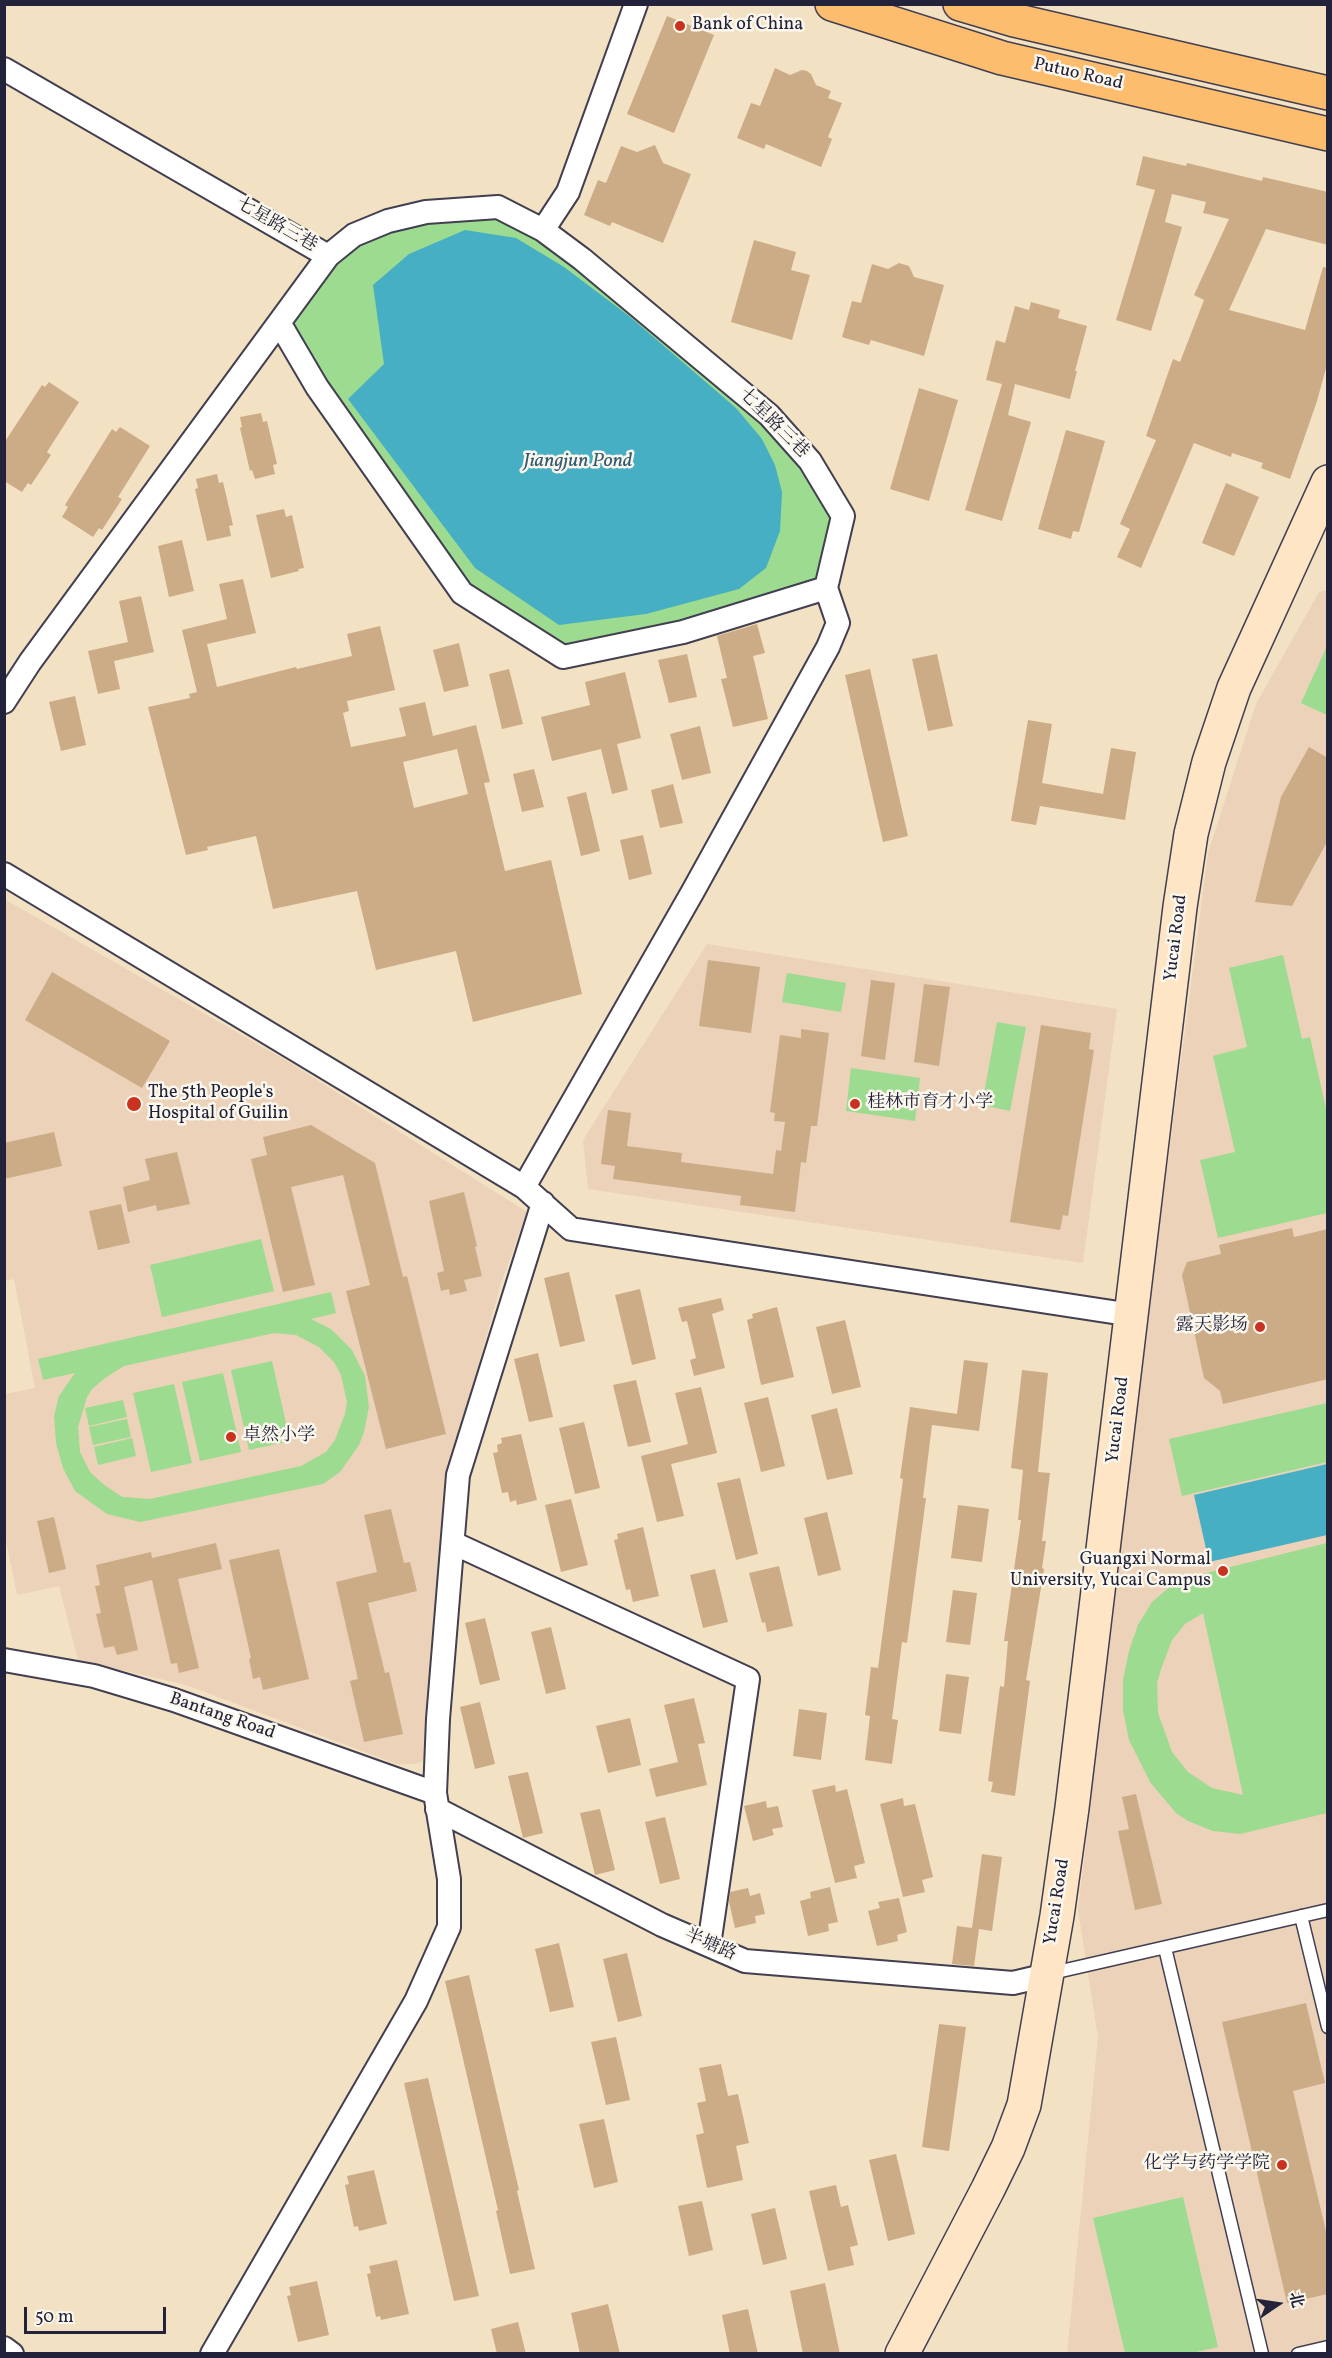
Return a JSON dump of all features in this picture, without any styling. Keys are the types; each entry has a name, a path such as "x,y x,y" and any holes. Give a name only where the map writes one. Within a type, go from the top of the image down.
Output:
{"main road":[{"name":"Putuo Road","path":"832,4 1002,58 1328,134"},
{"path":"960,4 1014,20 1328,93"},
{"name":"Yucai Road","path":"902,2354 988,2189 1024,2105 1047,1975 1072,1808 1191,834 1209,762 1234,688 1328,482"}],"street":[{"path":"543,230 568,192 636,4"},
{"name":"七星路三巷","path":"4,69 328,256 354,235 388,221 426,212 498,207 543,230 582,259 769,416 810,461 843,516 826,588"},
{"path":"4,702 30,662 328,256"},
{"path":"280,324 317,387 462,593 563,657 683,632 826,588 838,623 828,647 692,893 524,1187"},
{"path":"4,874 524,1187 571,1229 1132,1315"},
{"path":"212,2354 416,2001 449,1927 449,1879 436,1801 438,1719 459,1475 543,1203"},
{"path":"453,1543 748,1679 709,1945"},
{"name":"Bantang Road","path":"4,1660 94,1676 174,1700 436,1801"},
{"name":"半塘路","path":"436,1801 662,1925 745,1961 1013,1983 1047,1975"},
{"path":"4,2348 12,2354"}],"lane":[{"path":"1047,1975 1328,1910"},
{"path":"1301,1916 1328,2027"},
{"path":"1165,1948 1262,2354"},
{"path":"1298,2354 1328,2347"}],"shaded area":[{"name":"Guangxi Normal University, Yucai Campus","path":"1327,590 1327,2353 1067,2354 1098,2037 1078,1910 1159,1231 1208,853 1256,704 1319,592"},
{"name":"卓然小学","path":"4,899 287,1061 527,1212 500,1286 467,1409 449,1464 426,1751 423,1761 414,1764 397,1764 186,1685 78,1660 59,1586 17,1595 5,1535 5,1394 35,1388 14,1279 5,1281"},
{"name":"桂林市育才小学","path":"707,944 1117,1009 1083,1263 588,1189 583,1140"}],"green space":[{"name":"Jiangjun Pond","path":"498,207 769,415 843,516 826,588 563,657 462,593 280,324 354,235"},
{"path":"1327,646 1327,715 1301,703"},
{"path":"1283,955 1302,1039 1310,1037 1327,1113 1327,1213 1218,1238 1200,1160 1235,1152 1213,1056 1247,1047 1229,968"},
{"path":"787,973 846,983 841,1012 782,1002"},
{"path":"997,1022 1026,1027 1010,1111 982,1105"},
{"path":"851,1068 920,1078 915,1121 846,1111"},
{"path":"261,1239 274,1291 162,1317 150,1265"},
{"path":"331,1292 336,1313 311,1319 331,1329 352,1350 365,1376 369,1407 359,1445 340,1472 323,1484 140,1522 107,1514 75,1491 63,1468 56,1443 54,1416 59,1396 75,1373 43,1380 38,1359","holes":["274,1333 296,1335 319,1347 334,1362 341,1375 347,1402 345,1414 335,1440 326,1452 301,1466 150,1499 122,1497 90,1472 80,1452 78,1427 87,1397 92,1389 105,1378 124,1366"]},
{"path":"272,1361 290,1441 249,1450 231,1370"},
{"path":"223,1373 241,1452 200,1461 182,1382"},
{"path":"174,1384 192,1463 151,1472 133,1393"},
{"path":"123,1400 127,1417 89,1426 85,1408"},
{"path":"1327,1403 1327,1462 1182,1496 1169,1439"},
{"path":"127,1419 131,1437 93,1445 89,1427"},
{"path":"132,1438 136,1456 98,1465 94,1447"},
{"path":"1327,1543 1327,1813 1240,1834 1213,1831 1188,1821 1176,1813 1150,1782 1129,1740 1123,1710 1123,1680 1129,1651 1138,1625 1152,1602 1178,1580","holes":["1203,1613 1243,1795 1212,1788 1188,1772 1172,1752 1158,1713 1157,1683 1172,1640 1185,1624"]},
{"path":"1183,2197 1218,2347 1192,2353 1125,2353 1093,2218"}],"water":[{"name":"Jiangjun Pond","path":"465,230 516,238 564,267 629,316 736,408 762,439 775,465 782,492 780,531 766,568 739,589 646,614 559,625 475,568 348,399 384,364 373,285 409,254"},
{"path":"1327,1464 1327,1535 1209,1562 1194,1495"}],"building":[{"path":"667,16 714,35 674,133 627,114"},
{"path":"775,68 790,75 802,70 807,71 816,85 831,91 828,98 842,103 828,137 832,139 821,167 766,144 764,149 737,138 751,103 760,106"},
{"path":"655,145 663,163 691,174 663,243 612,222 610,226 584,215 598,180 606,183 621,146 637,152"},
{"path":"1143,156 1186,166 1187,163 1262,181 1263,177 1328,192 1328,245 1266,229 1229,310 1305,330 1323,267 1328,268 1328,361 1290,479 1261,468 1263,463 1232,453 1231,457 1194,443 1141,568 1117,557 1130,529 1120,524 1156,440 1146,436 1173,359 1180,362 1204,300 1194,295 1229,219 1203,213 1206,202 1172,194 1165,222 1182,227 1151,331 1116,320 1155,190 1136,185"},
{"path":"754,240 796,252 791,270 810,275 792,340 731,322"},
{"path":"899,263 909,266 914,277 944,285 924,356 871,340 869,345 842,337 852,301 861,303 872,264 888,269"},
{"path":"1031,302 1060,310 1058,318 1087,326 1070,399 1015,384 1008,415 1031,422 1002,521 965,510 1002,384 986,380 996,340 1005,343 1015,306 1029,310"},
{"path":"49,382 79,402 47,452 51,455 31,485 28,483 22,492 4,481 4,443 42,385 45,387"},
{"path":"919,388 958,400 929,501 890,489"},
{"path":"261,413 263,422 267,421 277,464 273,465 275,474 255,479 252,470 250,471 240,428 242,427 240,417"},
{"path":"120,427 150,446 118,497 122,499 102,530 99,528 93,537 62,517 68,507 65,505 112,429 116,432"},
{"path":"1066,430 1105,441 1079,532 1073,531 1071,539 1038,529"},
{"path":"217,474 219,483 223,482 233,525 229,526 231,536 207,541 195,489 198,488 196,479"},
{"path":"1226,483 1259,497 1234,556 1202,543"},
{"path":"284,509 286,517 292,515 304,568 271,578 256,515"},
{"path":"182,540 194,591 169,597 158,546"},
{"path":"243,579 256,633 207,644 217,687 296,667 297,669 352,656 347,634 380,626 395,690 347,701 349,711 343,713 351,747 406,736 399,708 425,702 433,736 476,725 490,782 484,783 505,871 551,860 582,994 473,1022 456,951 376,970 357,891 273,909 256,836 207,847 208,850 186,855 148,707 190,698 189,694 197,692 182,630 227,619 219,584","holes":["457,749 468,794 414,808 403,762"]},
{"path":"141,596 154,652 114,661 120,689 98,694 88,651 128,642 119,601"},
{"path":"757,624 765,653 753,656 768,719 733,727 721,679 727,678 717,636"},
{"path":"459,643 469,686 444,692 433,650"},
{"path":"687,654 697,697 669,703 658,660"},
{"path":"937,654 953,726 928,731 912,659"},
{"path":"509,669 523,724 502,729 489,674"},
{"path":"870,669 908,836 883,842 845,675"},
{"path":"625,672 641,738 617,744 628,790 612,794 601,749 552,761 541,717 590,705 585,682"},
{"path":"75,696 86,745 61,751 49,702"},
{"path":"1028,720 1052,724 1042,783 1103,794 1111,748 1136,752 1125,820 1040,806 1036,825 1011,821"},
{"path":"700,726 711,773 682,780 670,734"},
{"path":"1309,747 1328,758 1328,840 1292,906 1255,902 1281,797"},
{"path":"534,769 544,807 522,812 513,774"},
{"path":"673,784 683,823 660,828 651,790"},
{"path":"586,792 600,851 581,856 567,797"},
{"path":"643,835 652,874 629,880 620,840"},
{"path":"708,960 760,967 751,1033 699,1026"},
{"path":"52,972 170,1041 142,1088 25,1020"},
{"path":"871,980 895,983 885,1060 861,1056"},
{"path":"924,984 950,987 939,1066 914,1062"},
{"path":"1041,1025 1091,1033 1089,1049 1094,1050 1068,1216 1063,1215 1060,1230 1010,1222"},
{"path":"801,1029 829,1033 817,1126 811,1126 806,1163 801,1162 795,1212 740,1205 741,1196 613,1179 615,1166 601,1164 608,1110 631,1113 627,1146 682,1153 681,1162 773,1174 776,1150 781,1151 785,1122 774,1121 775,1113 770,1112 780,1035 801,1038"},
{"path":"311,1125 375,1163 403,1277 407,1276 446,1434 386,1449 346,1291 370,1285 343,1175 291,1187 315,1285 283,1292 251,1159 267,1155 263,1137"},
{"path":"54,1132 62,1166 4,1179 4,1143"},
{"path":"177,1152 190,1204 157,1211 156,1205 128,1212 123,1187 150,1180 145,1159"},
{"path":"464,1192 482,1276 464,1280 467,1291 450,1295 449,1289 441,1291 437,1273 444,1271 429,1201"},
{"path":"121,1204 130,1243 98,1250 89,1211"},
{"name":"露天影场","path":"1292,1228 1294,1237 1328,1229 1328,1379 1223,1404 1220,1391 1204,1378 1182,1275 1187,1262 1221,1254 1219,1245"},
{"path":"569,1272 585,1341 560,1347 544,1278"},
{"path":"640,1289 656,1359 632,1365 615,1295"},
{"path":"721,1298 724,1310 712,1314 725,1368 694,1376 690,1360 696,1358 687,1321 682,1322 678,1308"},
{"path":"777,1307 794,1377 761,1385 747,1320 753,1318 752,1314"},
{"path":"845,1320 861,1387 832,1394 816,1327"},
{"path":"538,1353 553,1417 529,1422 514,1359"},
{"path":"964,1360 988,1363 979,1431 932,1425 923,1498 926,1498 907,1643 902,1642 892,1719 898,1720 892,1764 865,1760 870,1716 865,1715 871,1667 878,1668 903,1479 900,1478 910,1407 957,1414"},
{"path":"1022,1370 1048,1373 1038,1472 1050,1473 1042,1541 1046,1541 1042,1568 1044,1569 1026,1680 1030,1681 1015,1796 991,1792 993,1782 988,1781 1000,1686 1004,1687 1008,1641 1004,1641 1021,1520 1018,1520 1023,1470 1011,1468"},
{"path":"636,1380 651,1442 628,1447 613,1385"},
{"path":"701,1387 717,1453 671,1464 684,1516 657,1522 641,1456 688,1444 675,1393"},
{"path":"768,1397 785,1466 761,1472 744,1403"},
{"path":"837,1408 853,1474 827,1480 811,1415"},
{"path":"584,1422 600,1488 575,1494 559,1428"},
{"path":"521,1434 537,1500 517,1505 516,1500 510,1502 508,1492 502,1493 493,1453 498,1452 497,1445 502,1443 501,1438"},
{"path":"740,1478 758,1554 736,1560 717,1483"},
{"path":"571,1499 588,1565 561,1572 545,1505"},
{"path":"958,1505 989,1509 982,1562 951,1558"},
{"path":"391,1509 404,1563 410,1562 417,1591 368,1603 385,1673 389,1672 403,1734 364,1742 350,1681 358,1679 336,1582 377,1572 364,1515"},
{"path":"827,1512 841,1570 818,1576 804,1518"},
{"path":"54,1517 66,1569 49,1573 37,1521"},
{"path":"643,1527 659,1596 633,1602 630,1589 626,1590 614,1540 618,1539 617,1534"},
{"path":"216,1543 222,1569 178,1579 199,1668 179,1673 177,1663 171,1664 152,1580 124,1587 138,1650 117,1655 114,1646 104,1648 96,1614 101,1613 95,1586 100,1585 96,1565 151,1552 152,1558"},
{"path":"279,1549 309,1679 263,1690 260,1677 253,1679 249,1659 251,1658 229,1560"},
{"path":"779,1566 793,1626 767,1632 765,1622 762,1623 749,1573"},
{"path":"715,1569 728,1622 703,1628 690,1575"},
{"path":"953,1590 977,1593 970,1645 946,1642"},
{"path":"485,1618 500,1680 480,1685 465,1623"},
{"path":"551,1627 566,1689 546,1694 531,1632"},
{"path":"946,1674 969,1677 961,1734 939,1731"},
{"path":"694,1698 705,1743 698,1744 707,1785 656,1797 649,1769 678,1762 664,1705"},
{"path":"480,1702 495,1764 475,1769 460,1707"},
{"path":"799,1709 827,1713 821,1760 793,1756"},
{"path":"630,1718 641,1765 608,1773 596,1726"},
{"path":"528,1772 543,1833 523,1838 508,1776"},
{"path":"835,1785 836,1792 847,1789 865,1863 854,1866 857,1878 835,1883 812,1790"},
{"path":"1136,1794 1162,1904 1135,1910 1118,1831 1129,1829 1122,1797"},
{"path":"903,1798 904,1806 915,1804 933,1877 922,1880 925,1892 903,1897 880,1804"},
{"path":"766,1801 767,1808 778,1806 783,1827 772,1829 774,1835 753,1841 744,1806"},
{"path":"600,1809 615,1870 595,1875 580,1813"},
{"path":"665,1817 680,1879 660,1884 645,1822"},
{"path":"982,1854 1002,1857 992,1931 979,1929 974,1966 952,1964 957,1926 972,1928"},
{"path":"830,1887 838,1922 828,1924 829,1931 808,1936 800,1901 811,1898 810,1892"},
{"path":"748,1888 750,1896 760,1893 765,1914 755,1916 756,1923 735,1928 729,1902 730,1892"},
{"path":"899,1898 907,1932 897,1935 898,1941 877,1946 868,1911 880,1908 878,1902"},
{"path":"559,1943 574,2007 550,2012 535,1949"},
{"path":"627,1953 642,2016 618,2022 603,1959"},
{"path":"469,1975 535,2269 510,2274 496,2211 498,2210 445,1981"},
{"name":"化学与药学学院","path":"1306,2003 1325,2083 1293,2091 1328,2240 1328,2294 1287,2303 1222,2022"},
{"path":"939,2024 966,2027 949,2151 922,2147"},
{"path":"616,2037 630,2100 606,2105 591,2042"},
{"path":"721,2064 728,2096 738,2094 749,2143 736,2146 743,2180 707,2188 696,2135 704,2133 697,2103 706,2101 699,2068"},
{"path":"428,2078 479,2296 454,2301 404,2083"},
{"path":"604,2119 618,2182 594,2188 579,2124"},
{"path":"896,2154 915,2234 888,2241 869,2160"},
{"path":"374,2170 387,2224 359,2231 358,2226 354,2227 345,2185 349,2184 347,2176"},
{"path":"836,2185 841,2207 848,2205 858,2245 850,2247 854,2265 828,2271 809,2191"},
{"path":"702,2201 713,2250 689,2256 678,2206"},
{"path":"775,2208 787,2259 763,2265 751,2214"},
{"path":"397,2260 409,2314 381,2320 380,2316 376,2317 367,2274 371,2273 369,2266"},
{"path":"317,2281 329,2335 298,2342 287,2296 291,2295 289,2287"},
{"path":"825,2283 840,2354 803,2354 790,2291"},
{"path":"608,2304 620,2354 580,2354 571,2313"},
{"path":"748,2309 758,2354 730,2354 722,2315"},
{"path":"518,2322 526,2354 497,2354 491,2329"}],"place":[{"name":"Bank of China","path":"680,26"},
{"name":"The 5th People's Hospital of Guilin","path":"134,1104"},
{"name":"桂林市育才小学","path":"855,1104"},
{"name":"露天影场","path":"1260,1327"},
{"name":"卓然小学","path":"231,1437"},
{"name":"Guangxi Normal University, Yucai Campus","path":"1223,1571"},
{"name":"化学与药学学院","path":"1282,2165"}]}
